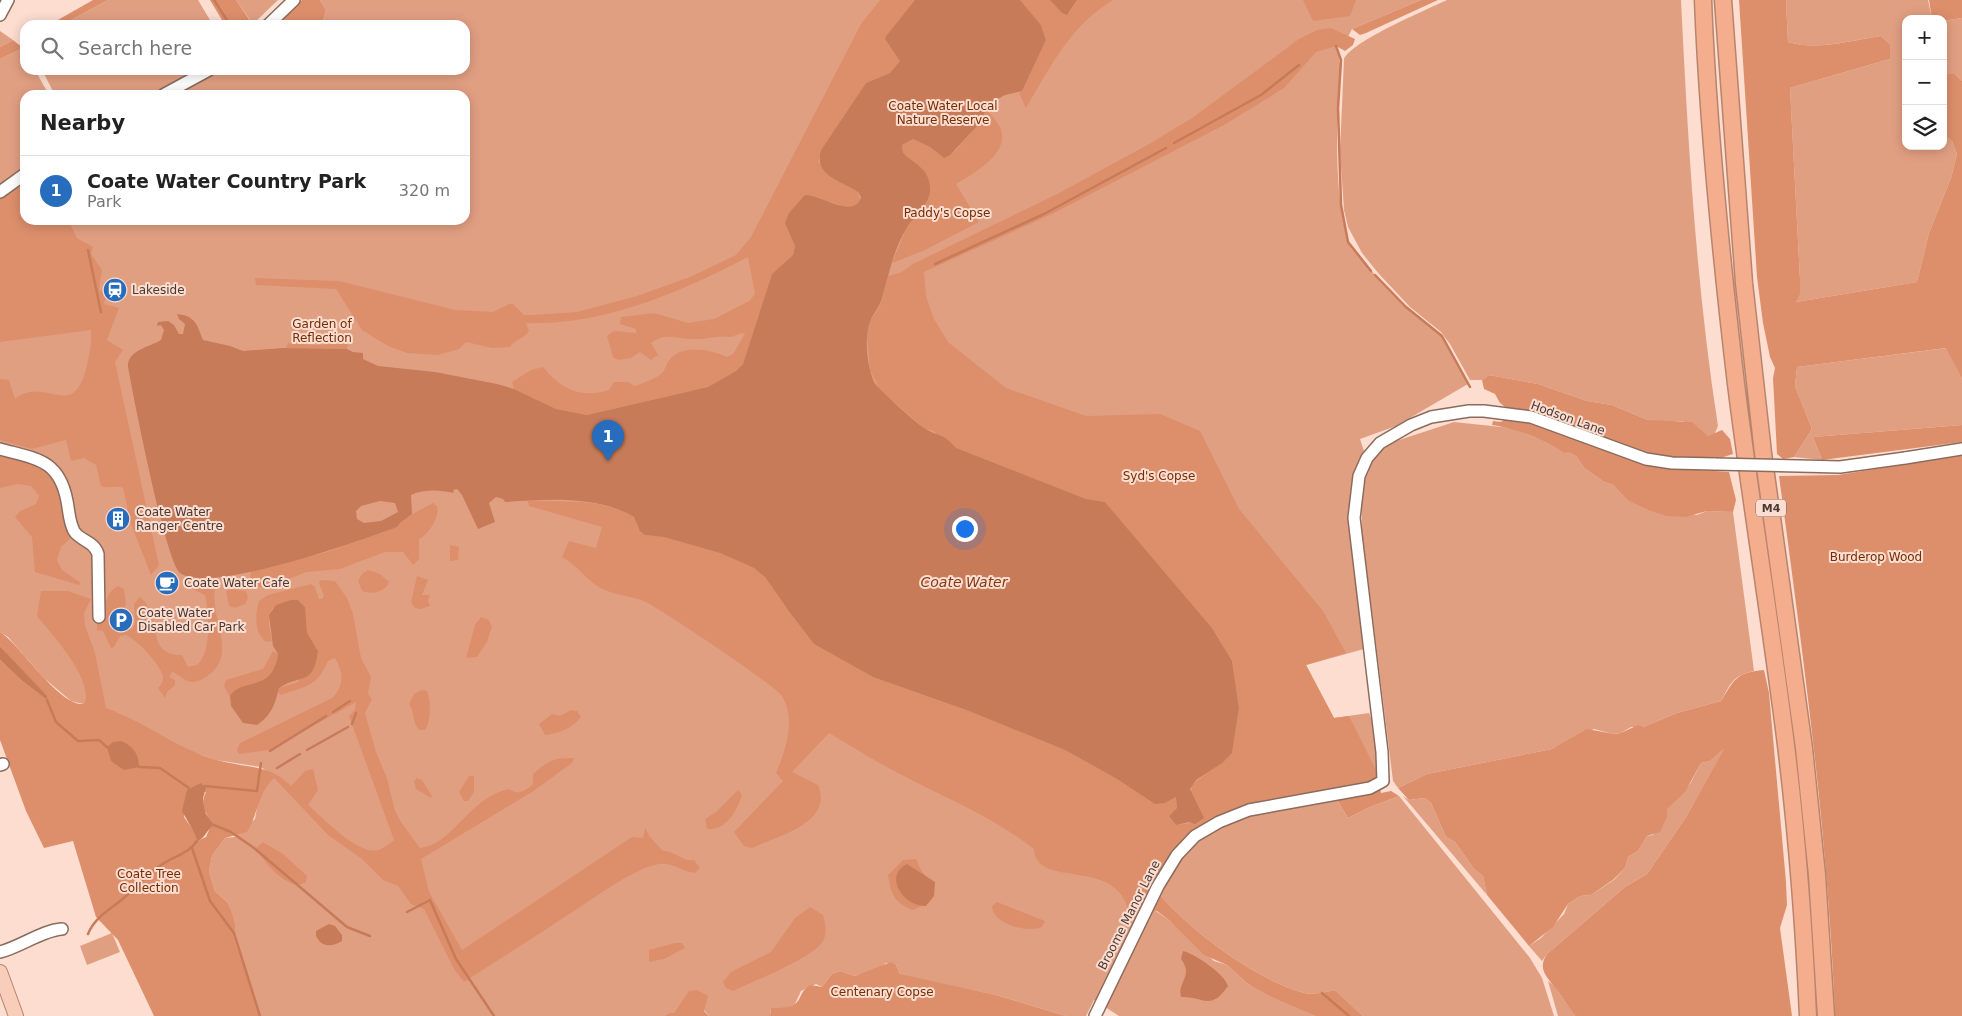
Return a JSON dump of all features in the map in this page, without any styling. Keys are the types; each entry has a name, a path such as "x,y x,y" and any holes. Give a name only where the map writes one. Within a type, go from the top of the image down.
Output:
{"highway":[{"name":"M4","path":"1703,0 1715,182 1743,437 1786,748 1800,891 1808,1016"},
{"name":"M4","path":"1722,0 1744,283 1763,453 1804,748 1817,875 1826,1016"}],"main road":[{"path":"0,972 16,1016"}],"street":[{"path":"0,15 8,0"},
{"path":"273,20 294,0"},
{"path":"172,90 200,75"},
{"path":"0,192 20,178"},
{"name":"Hodson Lane","path":"1370,788 1383,781 1383,766 1357,543 1355,500 1367,458 1380,443 1403,429 1431,417 1469,410 1484,410 1531,417 1604,446 1646,459 1672,463 1840,467 1962,449"},
{"path":"0,450 49,465 57,472 64,488 71,525 75,533 96,547 98,554 99,617"},
{"name":"Broome Manor Lane","path":"1095,1016 1161,881 1177,855 1195,836 1219,822 1249,810 1370,788"},
{"path":"0,952 19,946 52,930 62,929"}],"green space":[{"path":"93,0 108,0 71,20 58,20"},
{"path":"108,0 198,0 210,20 71,20"},
{"path":"210,0 236,0 250,20 222,20"},
{"path":"236,0 278,0 257,20 250,20"},
{"path":"302,0 320,0 326,10 323,20 281,20"},
{"path":"320,0 1421,0 1352,29 1348,37 1336,46 1340,70 1337,122 1338,180 1343,219 1352,249 1393,295 1442,336 1468,384 1396,426 1360,439 1364,451 1355,473 1349,510 1364,649 1306,665 1334,718 1369,713 1371,718 1375,719 1379,772 1251,809 1187,840 1153,909 1170,921 1214,961 1227,965 1248,984 1315,1016 1119,1016 1094,1000 1086,1016 1066,1016 996,995 904,976 900,974 896,965 886,963 880,968 855,976 840,971 832,974 822,987 816,984 801,991 795,1004 786,1008 771,1008 770,1016 709,1016 689,992 674,1014 664,1016 261,1016 235,940 235,923 228,903 215,891 209,871 212,856 225,838 234,837 255,819 258,802 268,783 274,777 261,767 216,760 187,750 119,713 71,701 44,678 8,637 0,632 0,196 20,215 20,225 470,225 470,90 186,90 212,75 470,75 470,20 323,20 326,10"},
{"path":"880,0 915,0 886,36 900,61 890,73 866,83 821,150 818,162 858,192 860,201 855,207 843,206 810,195 791,235 795,246 793,255 772,274 743,364 736,371 708,387 587,415 556,409 514,389 512,382 531,370 543,367 557,381 572,390 589,393 599,392 609,390 614,382 628,382 635,386 654,378 663,372 671,358 684,351 714,352 727,357 733,354 745,334 701,339 662,337 651,343 658,355 651,360 640,352 631,358 618,360 613,357 607,336 614,331 636,333 636,329 620,324 621,317 654,313 688,323 714,319 749,301 755,294 748,257 669,294 612,313 584,319 526,323 529,331 510,347 492,348 466,342 459,349 438,355 407,353 388,346 362,330 336,289 256,285 255,278 339,281 455,310 493,312 513,304 524,315 531,315 577,312 637,296 690,277 736,255 751,237 861,24"},
{"path":"1020,0 1050,0 1062,13 1069,13 1077,0 1113,0 1098,10 1073,35 1053,62 1026,108 1019,93 1022,91 1046,40 1041,25"},
{"path":"1303,0 1356,0 1350,16 1313,21"},
{"path":"1421,0 1438,0 1366,33 1360,35 1352,29"},
{"path":"1447,0 1681,0 1698,267 1718,426 1714,435 1708,436 1701,433 1699,428 1682,421 1662,423 1648,420 1612,405 1587,401 1538,384 1489,375 1482,380 1470,380 1441,332 1410,307 1362,253 1348,227 1344,210 1340,151 1344,59 1350,52 1375,35"},
{"path":"1739,0 1786,0 1788,42 1823,45 1881,36 1890,45 1890,59 1790,88 1800,279 1800,294 1796,302 1917,282 1929,233 1951,178 1957,154 1952,141 1947,137 1947,74 1955,74 1962,81 1962,379 1946,348 1797,367 1795,386 1812,429 1794,457 1783,459 1777,454 1773,378 1775,368 1770,357 1763,323 1757,277"},
{"path":"1786,0 1928,0 1931,15 1902,15 1902,150 1947,150 1947,137 1952,141 1957,154 1951,178 1929,233 1917,282 1796,302 1800,279 1790,88 1890,59 1890,46 1881,36 1822,45 1788,42"},
{"path":"1929,0 1962,0 1962,18 1947,20 1947,15 1931,15"},
{"path":"1962,18 1962,81 1955,74 1947,74 1947,20"},
{"name":"Syd's Copse","path":"1331,28 1355,39 1353,45 1345,51 1336,46 1316,52 1284,88 1224,125 1052,214 924,272 926,296 934,319 948,342 1006,388 1086,416 1160,414 1200,431 1239,509 1323,611 1346,653 1306,665 1334,718 1349,716 1376,770 1381,793 1391,791 1399,796 1348,818 1336,798 1256,813 1231,822 1208,833 1188,849 1172,870 1161,896 1190,925 1247,967 1286,987 1304,993 1335,990 1363,1016 1315,1016 1268,995 1248,984 1227,965 1204,955 1170,921 1157,911 1142,909 1136,918 1130,920 1124,899 1113,886 1097,879 1049,869 1038,862 1034,849 1018,837 967,808 887,767 829,733 792,772 818,785 821,798 818,809 811,818 789,833 752,848 744,846 734,832 783,781 776,773 786,744 789,725 786,705 782,696 739,663 644,601 597,586 572,563 562,557 569,541 596,548 602,527 529,506 528,501 582,502 609,507 634,517 638,527 645,535 664,537 720,553 754,568 765,577 814,644 873,677 969,711 1065,750 1117,779 1155,804 1165,803 1176,797 1177,808 1169,816 1176,825 1192,823 1195,801 1191,793 1192,785 1232,753 1239,708 1232,661 1212,628 1105,502 1086,499 955,448 933,431 925,429 880,390 870,370 867,336 870,321 880,306 888,276 902,272 913,264 1061,192 1149,144 1192,118 1299,39 1317,30"},
{"path":"0,31 13,40 0,47"},
{"path":"13,40 20,46 20,49 0,59 0,47"},
{"path":"20,49 20,75 38,75 46,90 20,90 20,172 0,186 0,59"},
{"path":"45,75 187,75 160,90 52,90"},
{"name":"Paddy's Copse","path":"986,108 1000,127 1001,145 989,162 956,184 979,222 925,250 892,263 906,229 930,192 923,170 903,153 902,145 913,139 930,147 941,156 955,151 981,121"},
{"path":"20,182 20,225 70,225 77,238 93,247 91,254 102,270 99,290 107,292 104,304 119,308 107,340 123,350 115,362 159,565 151,575 131,524 123,488 101,486 96,465 84,458 71,461 66,440 32,449 0,440 0,379 9,380 15,399 26,393 37,392 66,395 73,393 80,385 86,369 91,345 91,330 0,342 0,196"},
{"path":"288,343 315,345 348,343 347,349 286,348"},
{"path":"1947,348 1962,379 1962,425 1813,437 1822,460 1794,457 1812,429 1795,386 1797,367"},
{"path":"1489,375 1538,384 1587,401 1612,405 1648,420 1692,422 1708,436 1722,430 1730,439 1733,454 1714,460 1659,457 1509,410 1500,403 1495,394 1484,389 1482,380"},
{"path":"1506,419 1533,423 1634,461 1659,467 1729,472 1736,500 1733,512 1707,511 1685,517 1667,516 1651,511 1627,500 1613,485 1604,482 1584,468 1577,457 1569,452 1564,453 1530,435 1492,425 1493,421 1501,422"},
{"path":"1454,422 1511,428 1552,444 1564,452 1568,451 1577,457 1584,468 1604,482 1613,485 1627,500 1638,504 1697,515 1707,511 1733,512 1754,671 1741,675 1733,681 1721,701 1677,713 1643,727 1631,727 1621,733 1613,734 1594,729 1552,749 1427,774 1398,788 1393,781 1362,531 1361,484 1375,455 1384,445"},
{"path":"1962,425 1962,442 1822,460 1813,437"},
{"path":"0,453 49,468 56,477 73,536 61,547 57,560 62,570 81,583 79,585 35,572 32,537 15,517 20,511 36,504 39,496 31,486 18,484 0,488"},
{"name":"Burderop Wood","path":"1962,455 1962,1016 1835,1016 1832,948 1821,812 1779,476 1838,475"},
{"path":"433,503 437,506 437,515 430,529 419,539 419,559 413,565 403,552 385,552 340,569 307,572 267,587 249,587 251,571 327,552 397,527 405,518"},
{"path":"450,545 459,547 458,560 450,561"},
{"path":"368,570 380,574 389,582 385,588 374,593 362,591 358,581 362,574"},
{"path":"417,576 428,580 422,595 430,595 428,600 430,606 420,609 415,608 411,602"},
{"name":"Coate Tree Collection","path":"321,580 335,581 347,598 353,614 361,658 371,677 368,694 372,699 365,713 376,752 387,778 395,811 420,848 432,845 443,838 472,810 495,794 509,789 521,792 527,789 533,784 533,774 547,763 556,759 574,758 572,763 532,792 421,859 429,892 462,950 632,837 643,838 645,828 650,837 663,851 671,852 685,859 694,860 700,868 695,873 668,864 659,864 636,872 611,886 464,982 454,969 424,909 411,904 398,886 383,880 362,859 328,835 274,778 261,797 247,832 225,838 212,856 209,871 215,891 228,903 232,913 235,923 235,940 261,1016 154,1016 118,940 96,917 73,841 44,848 26,811 0,740 0,660 21,680 46,699 47,697 0,646 0,632 9,639 63,696 74,702 84,704 86,695 84,683 78,671 61,645 37,616 41,591 68,591 91,599 84,613 85,625 95,653 106,708 134,720 202,755 227,763 266,770 283,779 291,786 305,771 313,769 318,790 308,805 351,842 370,850 378,850 394,840 349,716 355,710 356,702 270,750 239,754 237,750 240,743 332,698 339,689 341,674 335,658 328,661 320,676 310,684 281,695 278,692 279,688 298,682 318,654 317,648 307,634 305,612 298,600 273,608 269,620 272,641 266,642 262,638 256,623 259,601 268,595 311,584 315,587 319,599 322,599 324,596 319,583","holes":["189,788 206,792 203,800 204,808 212,823 206,837 197,841 196,834 184,817"]},
{"path":"198,582 208,588 215,589 214,600 222,645 221,656 218,665 210,674 199,681 189,682 172,672 169,677 175,680 175,685 167,692 165,698 158,688 162,683 163,677 158,666 148,653 126,635 120,636 114,647 111,648 103,631 97,630 97,616 108,596 118,586 124,589 126,605 117,614 116,618 126,629 132,629 135,623 134,604 140,597 147,604 151,613 158,642 163,649 170,653 182,655 188,667 197,665 205,651 208,632 208,612 205,595 194,590"},
{"path":"232,589 246,591 248,598 245,604 235,608 229,606 226,591"},
{"path":"481,617 489,620 492,627 487,642 477,657 466,658 475,625"},
{"path":"273,651 278,654 275,666 270,674 264,679 236,691 230,697 224,686 226,680 263,669"},
{"path":"1764,670 1769,693 1786,882 1787,905 1780,928 1792,1016 1575,1016 1544,973 1544,959 1547,954 1625,887 1647,874 1686,817 1724,749 1710,761 1701,763 1685,792 1667,809 1667,817 1660,832 1647,836 1638,851 1628,857 1625,868 1614,879 1591,895 1580,896 1568,904 1553,927 1529,946 1487,895 1483,876 1474,869 1455,842 1446,837 1431,803 1425,798 1409,800 1398,788 1427,774 1552,749 1587,729 1614,734 1621,733 1638,725 1643,727 1677,713 1721,701 1733,682 1741,675"},
{"path":"422,690 427,691 430,705 427,727 425,730 419,730 415,724 409,704 414,694"},
{"path":"571,710 577,711 581,717 574,725 565,730 545,735 539,724 552,714 560,716"},
{"path":"1725,748 1686,817 1647,874 1625,887 1547,954 1542,961 1529,946 1541,938 1564,914 1568,904 1580,896 1591,895 1615,879 1625,868 1628,857 1638,851 1647,836 1653,835 1666,809 1690,784 1701,763 1710,761"},
{"path":"469,776 474,776 474,792 468,801 464,801 459,792"},
{"path":"417,778 422,780 432,796 431,798 416,789 414,781"},
{"path":"738,790 742,795 730,819 720,827 707,829 705,819 716,812"},
{"path":"1399,796 1530,958 1542,978 1554,1016 1363,1016 1335,990 1304,993 1286,987 1247,967 1190,925 1161,896 1172,869 1188,849 1208,833 1231,822 1283,808 1336,798 1348,818"},
{"path":"1403,796 1409,800 1425,798 1431,803 1446,837 1455,842 1474,869 1483,876 1487,895"},
{"path":"263,842 283,854 307,876 306,882 292,883 284,880 277,874 256,848"},
{"path":"916,859 921,870 933,885 926,904 913,910 901,904 894,897 888,875 903,860"},
{"path":"997,902 1045,921 1042,927 1036,929 1012,926 998,918 994,913 992,906"},
{"path":"810,907 823,915 825,935 820,945 802,958 766,976 733,991 726,988 723,982 731,972 771,952 795,918"},
{"path":"112,933 120,952 87,965 80,946"},
{"path":"682,943 685,948 664,959 649,962 649,950"},
{"name":"Centenary Copse","path":"891,962 896,965 900,974 996,995 1066,1016 770,1016 771,1008 787,1007 795,1004 807,987 811,985 822,987 832,974 840,971 855,976"},
{"path":"1548,981 1554,986 1575,1016 1558,1016"},
{"path":"697,990 708,996 704,1011 709,1016 664,1016 674,1013 689,991"}],"water":[{"name":"Coate Water","path":"915,0 1020,0 1041,25 1046,40 1022,91 1005,95 989,104 979,124 950,155 944,158 930,147 913,139 902,145 903,153 921,167 927,176 930,193 925,204 909,224 902,237 881,301 870,322 867,336 867,352 870,368 874,382 905,413 928,431 944,437 956,448 1086,499 1105,502 1212,628 1232,661 1239,708 1232,753 1222,763 1196,780 1190,789 1204,818 1195,824 1189,822 1176,825 1169,816 1177,808 1176,797 1165,803 1155,804 1117,779 1065,750 969,711 873,677 814,644 765,577 754,568 720,553 664,537 645,535 640,531 634,517 604,505 571,500 505,502 503,499 496,497 489,503 495,522 478,529 462,495 457,489 453,490 454,493 427,491 411,495 412,514 397,527 352,543 252,572 221,577 196,578 180,573 174,562 159,511 128,367 131,357 135,353 161,340 164,330 161,325 157,326 158,322 168,321 174,325 179,334 183,334 185,324 179,319 177,314 183,315 195,322 203,340 243,351 283,348 347,349 363,353 363,359 378,366 435,372 497,384 514,389 556,409 587,415 708,387 736,371 743,364 772,274 793,255 795,246 785,223 789,213 805,195 845,206 852,206 861,197 858,192 830,177 825,172 821,166 821,150 866,83 890,73 900,61 885,39","holes":["380,501 395,503 398,512 381,521 364,523 357,519 356,511 361,506"]},
{"path":"1050,0 1077,0 1067,15 1062,13"},
{"path":"291,600 298,600 305,607 307,633 318,651 313,670 310,675 279,688 272,709 257,725 243,723 231,706 230,696 236,690 264,680 270,675 278,654 273,646 269,615 276,605"},
{"path":"0,646 47,696 47,700 21,680 0,660"},
{"path":"121,741 135,751 139,767 124,770 111,761 107,747 113,742"},
{"path":"201,783 206,788 203,798 206,814 214,825 197,841 182,811 187,790"},
{"path":"907,864 935,882 934,896 926,906 911,902 899,890 896,876 900,869"},
{"path":"329,924 335,926 342,935 342,941 328,945 318,940 316,931"},
{"path":"1183,951 1209,965 1226,981 1228,986 1216,999 1206,1001 1181,997 1181,987 1186,975 1185,965 1181,959"}],"waterway":[{"path":"214,0 227,20"},
{"path":"1336,46 1341,60 1338,108 1341,205 1348,242 1371,271"},
{"path":"1174,143 1261,95 1299,65"},
{"path":"935,264 1044,214 1166,148"},
{"path":"88,250 101,312"},
{"path":"1375,275 1406,307 1442,336 1470,387"},
{"path":"47,700 56,722 78,741 99,740 107,747"},
{"path":"333,712 350,701"},
{"path":"352,724 356,713"},
{"path":"270,751 326,716"},
{"path":"307,750 348,727"},
{"path":"277,768 300,754"},
{"path":"205,786 257,791 261,763"},
{"path":"139,767 160,768 189,788"},
{"path":"214,825 231,832 254,848 347,927 370,936"},
{"path":"88,934 99,917 152,872 185,852 197,841"},
{"path":"192,848 210,901 234,933 260,1016"},
{"path":"407,912 430,900 456,959 494,1016"},
{"path":"1322,993 1349,1016"}],"place":[{"name":"Lakeside","path":"115,290"},
{"name":"Coate Water Country Park","path":"608,461"},
{"name":"Coate Water Ranger Centre","path":"118,519"},
{"name":"Coate Water Cafe","path":"167,583"},
{"name":"Coate Water Disabled Car Park","path":"121,620"}],"park label":[{"name":"Coate Water Local Nature Reserve","path":"943,113"},
{"name":"Garden of Reflection","path":"322,331"}]}
